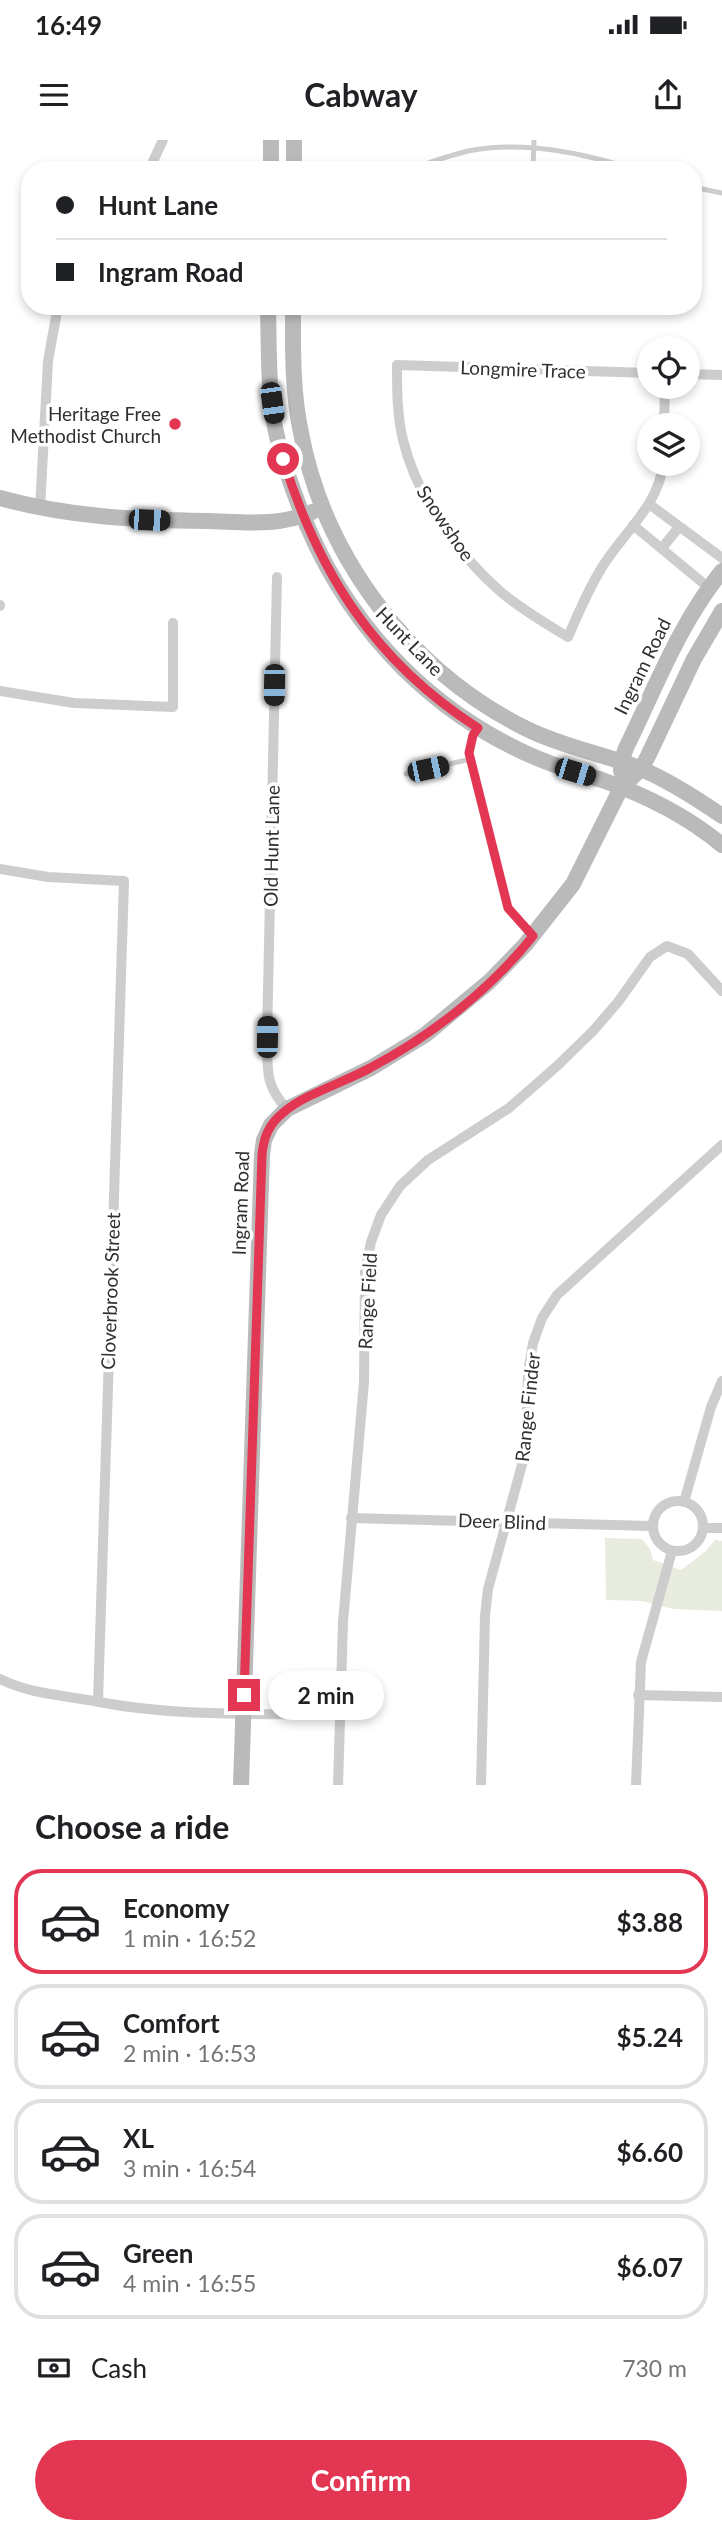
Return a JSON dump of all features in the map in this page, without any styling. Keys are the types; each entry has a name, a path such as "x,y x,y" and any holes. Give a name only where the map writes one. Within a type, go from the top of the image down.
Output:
{"main road":[{"path":"271,140 271,161"},
{"path":"294,140 294,161"},
{"name":"Hunt Lane","path":"268,315 270,383 275,425 287,472 303,516 336,585 367,629 413,678 478,728 532,756 621,788 672,811 722,845"},
{"name":"Hunt Lane","path":"293,315 296,407 306,456 323,508 341,548 368,591 397,629 431,664 469,694 530,730 573,748 641,769 691,795 722,816"},
{"path":"0,498 40,508 124,519 275,523 323,508"},
{"name":"Ingram Road","path":"621,788 621,762 677,638 722,571"},
{"name":"Ingram Road","path":"242,1785 264,1140 271,1125 287,1109 371,1068 425,1035 489,982 533,936 573,884 621,788 641,769 694,659 722,611"}],"street":[{"path":"153,161 163,140"},
{"path":"40,508 48,361 56,315"},
{"name":"Longmire Trace","path":"397,365 637,373"},
{"name":"Snowshoe","path":"397,365 397,404 403,440 413,471 453,538 480,571 511,600 568,637 601,569 633,525"},
{"path":"700,374 722,375"},
{"path":"661,476 649,504 633,525 709,588"},
{"path":"649,504 722,558"},
{"path":"662,548 679,527"},
{"name":"Old Hunt Lane","path":"276,577 267,1037 268,1078 273,1094 287,1109"},
{"path":"0,691 83,704 173,707 173,623"},
{"name":"Cloverbrook Street","path":"0,869 48,877 124,881 98,1701"},
{"name":"Range Field","path":"338,1785 343,1622 364,1382 365,1272 371,1241 381,1215 400,1186 428,1160 509,1108 557,1066 618,1002 650,957 667,946 688,954 722,991"},
{"name":"Range Finder","path":"481,1785 485,1615 488,1590 526,1450 528,1372 533,1343 542,1318 557,1295 722,1145"},
{"path":"684,1502 711,1407 722,1381"},
{"path":"675,1501 684,1502 699,1511 704,1528 701,1537 689,1549 672,1551 657,1542 652,1526 659,1509 675,1501"},
{"name":"Deer Blind","path":"351,1518 652,1526"},
{"path":"704,1528 722,1528"},
{"path":"636,1785 641,1662 672,1551"},
{"path":"0,1679 17,1687 45,1694 151,1710 340,1715"},
{"path":"638,1695 722,1697"}],"lane":[{"path":"435,161 468,151 533,143 609,161"},
{"path":"533,143 533,161"},
{"path":"702,189 722,193"},
{"path":"478,728 473,735 469,753 508,908 533,936"},
{"path":"406,774 471,760"}],"shaded area":[{"path":"605,1538 642,1539 650,1549 653,1560 681,1570 706,1551 715,1540 722,1541 722,1611 673,1609 642,1601 606,1600"}],"place":[{"name":"Heritage Free Methodist Church","path":"175,424"}],"route":[{"path":"244,1695 262,1154 266,1133 287,1109 371,1068 425,1035 489,982 533,936 508,908 469,753 473,735 478,728 432,695 398,665 349,606 313,542 283,459"}]}
